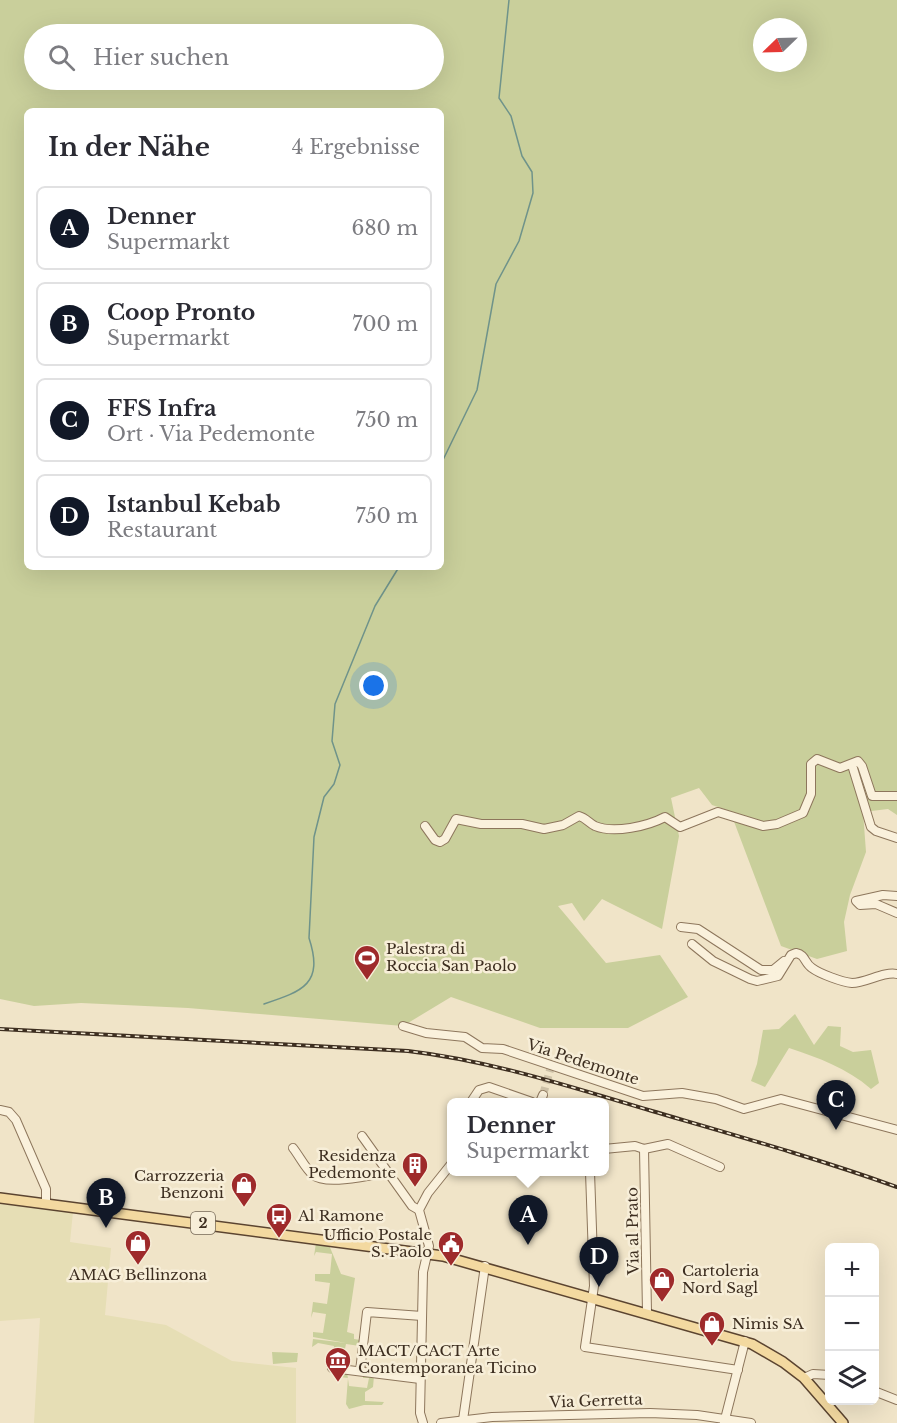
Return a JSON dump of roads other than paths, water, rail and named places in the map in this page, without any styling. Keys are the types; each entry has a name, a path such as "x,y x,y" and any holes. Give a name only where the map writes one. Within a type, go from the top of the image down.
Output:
{"main road":[{"name":"2","path":"0,1198 427,1253 485,1266 745,1341 771,1354 804,1378 843,1423"}],"street":[{"path":"425,826 435,840 440,842 445,840 457,819 481,824 522,824 544,829 563,825 579,816 593,825 605,828 650,825 666,817 680,827 718,812 759,826 772,826 803,813 811,794 810,768 814,760 819,759 840,768 858,761 872,796 897,796"},
{"path":"852,765 871,826 876,831 897,838"},
{"path":"897,896 858,898 856,901 860,905 876,904 897,913"},
{"path":"681,927 698,929 761,970 778,967 787,954 793,953 803,955 812,969 849,982 897,974"},
{"path":"692,944 713,961 758,981 778,976 793,953"},
{"name":"Via Pedemonte","path":"403,1026 426,1033 465,1037 482,1048 503,1049 551,1068 643,1096 682,1093 716,1099 744,1109 781,1099 897,1130"},
{"path":"474,1098 479,1090 489,1087 521,1098"},
{"path":"0,1110 9,1112 16,1120 45,1190 46,1204"},
{"path":"362,1136 413,1207 419,1210"},
{"path":"609,1149 635,1146 644,1149 668,1144 720,1167"},
{"path":"293,1148 313,1175 321,1179 339,1180 388,1172"},
{"name":"Via al Prato","path":"644,1149 647,1312"},
{"path":"423,1423 420,1379 423,1272 428,1243 419,1210 433,1185 447,1169"},
{"path":"590,1176 594,1286 585,1347 738,1370"},
{"path":"463,1420 485,1266"},
{"path":"360,1371 367,1312 422,1316"},
{"path":"723,1422 745,1341"},
{"path":"332,1368 420,1379"},
{"path":"804,1378 813,1374 825,1375"},
{"path":"879,1393 897,1400"},
{"name":"Via Gerretta","path":"441,1423 463,1420 650,1413 697,1415 723,1422 751,1423"}],"waterway":[{"path":"444,458 477,390 496,284 519,241 533,193 532,172 522,156 511,116 499,98 509,0"},
{"path":"264,1004 299,990 312,976 314,966 309,938 314,837 324,797 334,784 340,765 332,741 335,704 375,606 397,570"}],"tunnel":[{"path":"543,1095 550,1070"}],"railway":[{"path":"0,1029 408,1051 501,1068 609,1098"},
{"path":"609,1098 775,1147 897,1187"}],"place":[{"name":"Palestra di Roccia San Paolo","path":"367,981"},
{"name":"FFS Infra","path":"836,1130"},
{"name":"Residenza Pedemonte","path":"415,1188"},
{"name":"Carrozzeria Benzoni","path":"244,1208"},
{"name":"Coop Pronto","path":"106,1228"},
{"name":"Al Ramone","path":"279,1239"},
{"name":"Denner","path":"528,1245"},
{"name":"AMAG Bellinzona","path":"138,1266"},
{"name":"Ufficio Postale S. Paolo","path":"451,1267"},
{"name":"Istanbul Kebab","path":"599,1287"},
{"name":"Cartoleria Nord Sagl","path":"662,1303"},
{"name":"Nimis SA","path":"712,1347"},
{"name":"MACT/CACT Arte Contemporanea Ticino","path":"338,1383"}]}
